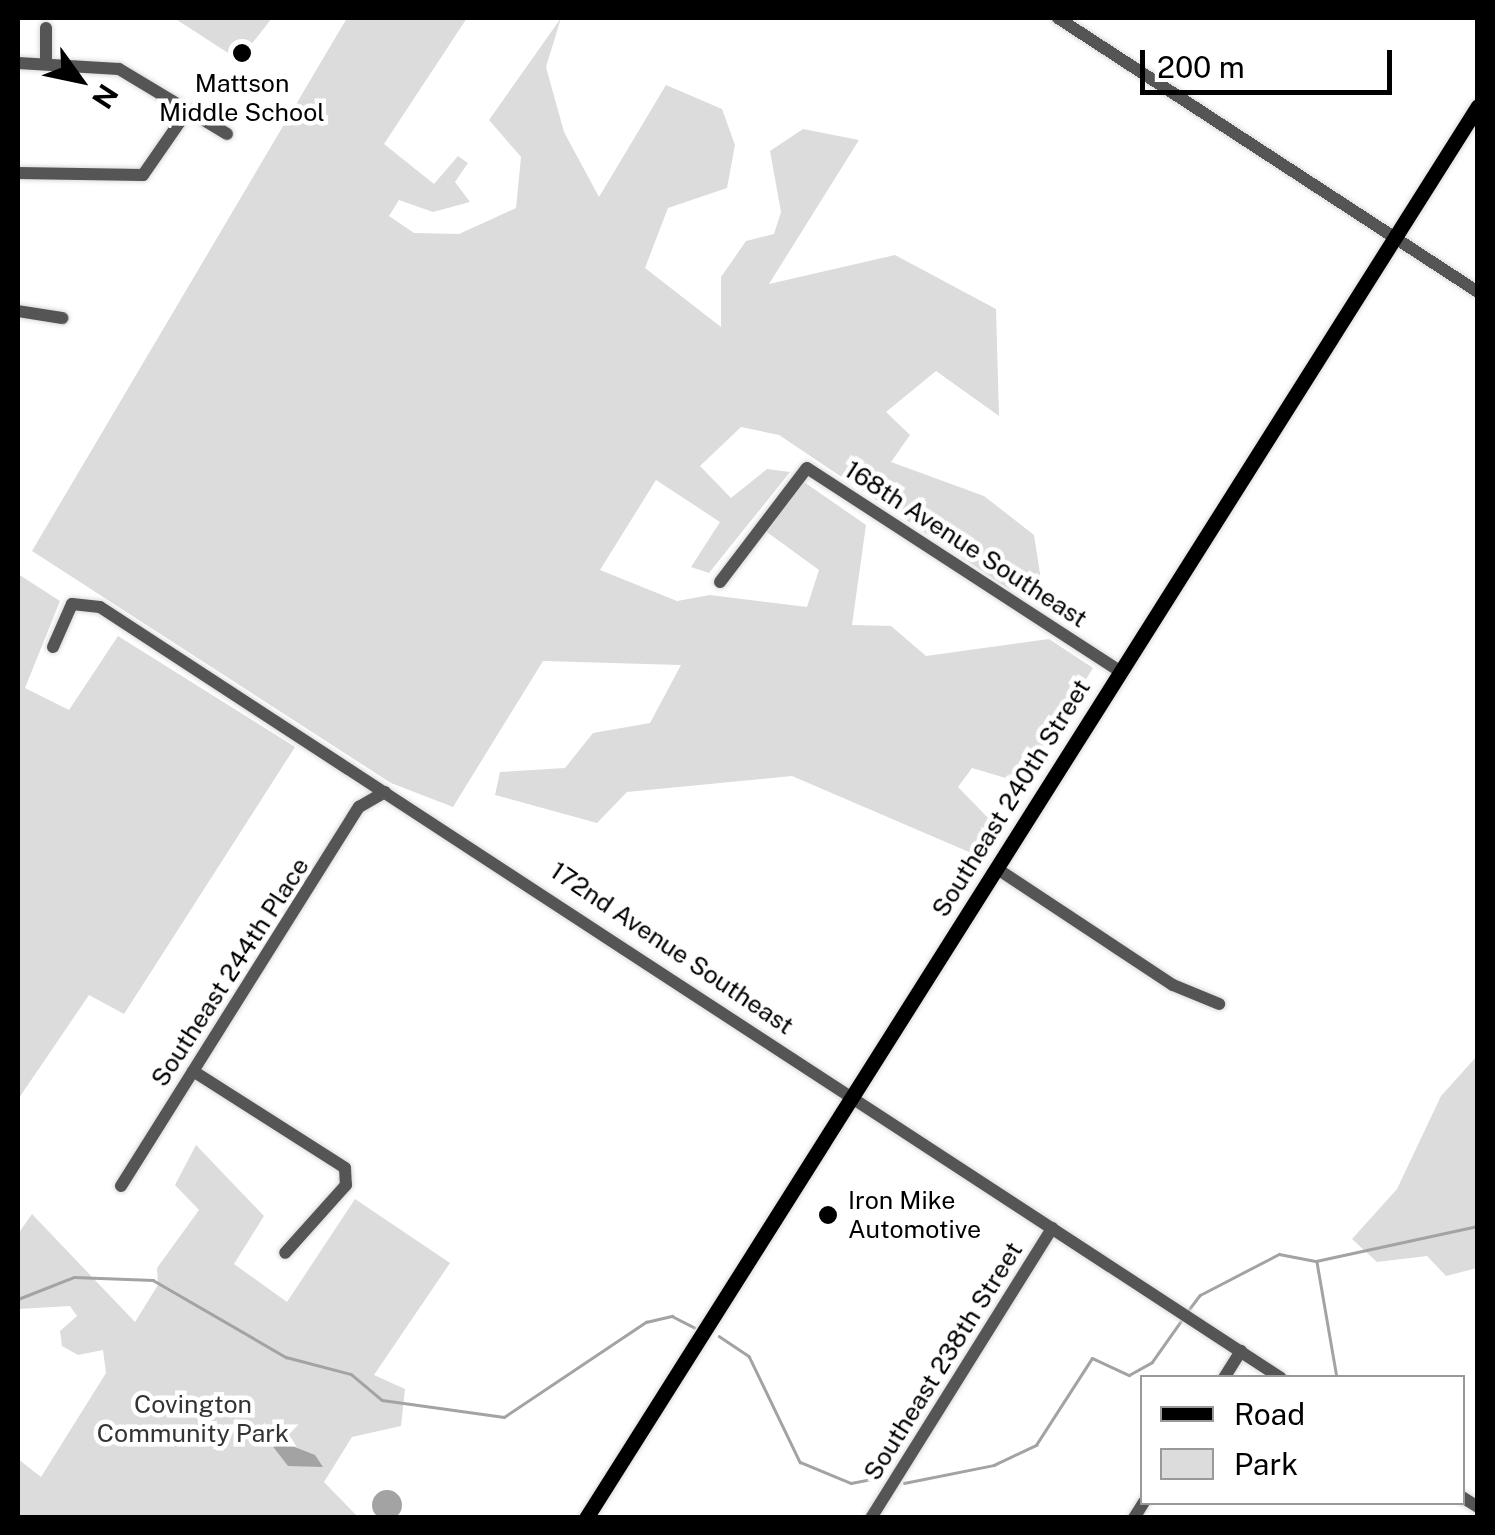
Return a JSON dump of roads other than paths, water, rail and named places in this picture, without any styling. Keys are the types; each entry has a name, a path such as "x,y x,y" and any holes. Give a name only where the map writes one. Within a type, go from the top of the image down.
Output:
{"main road":[{"name":"Southeast 240th Street","path":"586,1518 1478,106"}],"street":[{"path":"1058,18 1478,292"},
{"path":"46,28 46,62"},
{"path":"18,63 119,69 227,134"},
{"path":"18,173 143,175 188,110"},
{"path":"18,311 62,318"},
{"name":"168th Avenue Southeast","path":"720,582 807,468 1120,672"},
{"name":"172nd Avenue Southeast","path":"53,647 72,604 89,601 855,1096 1277,1375"},
{"name":"Southeast 244th Place","path":"121,1186 356,812 385,792"},
{"path":"996,868 1172,985 1220,1004"},
{"path":"193,1071 345,1168 346,1186 285,1252"},
{"name":"Southeast 238th Street","path":"871,1518 1052,1228"},
{"path":"1226,1375 1241,1351"}],"waterway":[{"path":"1187,1312 1200,1295 1279,1254 1316,1261 1478,1226"},
{"path":"1317,1262 1336,1375"},
{"path":"18,1299 74,1277 153,1280 286,1357 351,1374 382,1400 504,1417 646,1322 672,1316 694,1327"},
{"path":"904,1483 994,1465 1036,1445 1092,1358 1129,1375 1152,1362 1183,1318"},
{"path":"719,1336 749,1356 800,1462 851,1483 876,1478"}],"place":[{"name":"Mattson Middle School","path":"242,53"},
{"name":"Iron Mike Automotive","path":"828,1215"}],"park label":[{"name":"Covington Community Park","path":"193,1420"}]}
